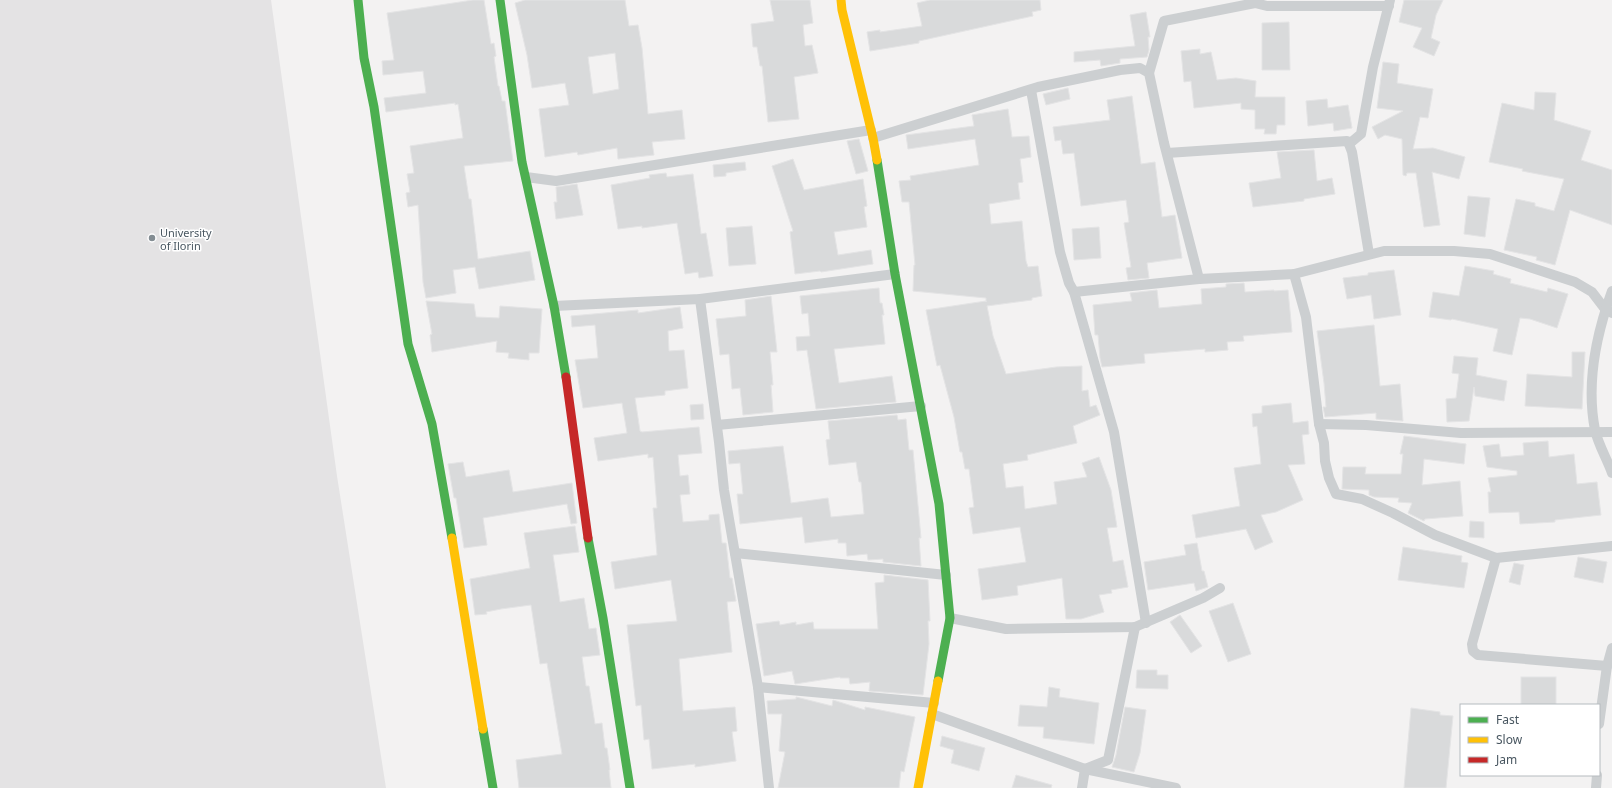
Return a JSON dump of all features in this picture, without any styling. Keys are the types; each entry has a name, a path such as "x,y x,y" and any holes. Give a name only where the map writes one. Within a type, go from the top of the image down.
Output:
{"street":[{"path":"358,0 364,58 374,107 408,344 432,424 493,788"},
{"path":"500,0 522,162 554,306 570,403 586,527 603,618 630,788"},
{"path":"841,0 842,10 872,134 895,274 939,504 946,575 950,618 918,788"},
{"path":"1199,279 1148,73 1164,21 1255,1 1267,6 1390,3 1373,67 1361,134 1349,144"},
{"path":"526,177 556,181 872,134 1045,86 1120,70 1140,68 1148,73"},
{"path":"1031,90 1060,252 1069,283 1074,292 1114,432 1146,623"},
{"path":"1167,153 1347,141 1349,144 1369,254"},
{"path":"1074,292 1199,279 1294,274 1384,251 1454,251 1490,254 1575,282 1592,292 1609,311"},
{"path":"554,306 700,299 895,274"},
{"path":"1294,274 1306,317 1320,424 1324,443 1325,461 1329,478 1336,494 1362,499 1435,535 1496,558 1612,546"},
{"path":"1612,291 1609,311 1594,358 1592,394 1595,431 1612,473"},
{"path":"700,299 724,490 758,687 769,788"},
{"path":"717,425 920,406"},
{"path":"1320,424 1366,425 1461,433 1612,432"},
{"path":"735,553 946,575"},
{"path":"1496,558 1472,644 1473,651 1478,654 1607,666"},
{"path":"950,618 1006,629 1135,627 1203,598 1220,588"},
{"path":"1085,769 1108,760 1135,627"},
{"path":"1600,717 1607,666 1612,648"},
{"path":"758,687 934,703"},
{"path":"932,714 1085,769 1176,788"},
{"path":"1082,788 1085,769"},
{"path":"1596,788 1597,776"}],"shaded area":[{"name":"University of Ilorin","path":"0,0 271,0 337,476 386,788 0,788"}],"building":[{"path":"473,0 484,0 491,44 494,43 496,56 494,57 498,86 502,101 505,101 513,161 464,166 469,199 471,199 478,259 530,251 535,280 479,289 475,267 453,270 456,293 426,298 423,282 418,205 408,207 406,193 410,192 407,174 414,173 410,146 463,138 458,104 455,105 455,103 386,112 384,98 426,93 423,71 383,75 382,61 394,60 387,13"},
{"path":"525,0 625,0 629,26 638,25 642,48 648,114 682,110 685,139 652,142 654,155 618,159 617,148 578,155 577,152 545,157 539,109 569,105 565,83 532,88 527,55 515,3","holes":["615,53 619,89 593,94 588,57"]},
{"path":"770,0 810,0 813,23 803,25 805,46 812,45 818,73 794,77 799,119 768,122 762,66 760,66 757,47 753,47 751,24 774,21"},
{"path":"930,0 1040,0 1041,10 1032,12 1033,16 919,41 919,43 870,51 867,32 880,30 880,32 922,26 917,3"},
{"path":"1404,0 1443,0 1436,15 1431,38 1440,42 1434,56 1413,47 1422,28 1399,22"},
{"path":"1146,12 1150,37 1148,37 1149,50 1147,57 1120,59 1120,63 1101,66 1100,60 1074,62 1074,52 1135,46 1130,15"},
{"path":"1289,22 1290,70 1262,70 1262,23"},
{"path":"1200,49 1200,54 1211,52 1217,80 1236,78 1256,81 1255,97 1285,97 1285,125 1277,125 1276,134 1264,134 1265,129 1255,129 1255,110 1241,109 1241,103 1194,108 1191,81 1184,82 1181,51"},
{"path":"1383,62 1399,64 1397,83 1433,89 1428,118 1420,117 1413,149 1433,148 1465,157 1459,179 1432,172 1440,225 1424,227 1416,173 1407,173 1406,176 1403,175 1402,139 1385,135 1378,139 1372,127 1403,111 1377,108"},
{"path":"1068,88 1070,99 1046,105 1043,94"},
{"path":"1535,92 1556,93 1554,120 1591,131 1581,160 1612,170 1612,225 1570,210 1555,265 1536,260 1537,257 1504,250 1516,199 1535,203 1535,206 1554,211 1564,179 1522,171 1523,169 1489,162 1502,103 1534,110"},
{"path":"1132,96 1141,164 1155,162 1162,217 1175,215 1182,258 1147,263 1149,278 1128,280 1126,268 1131,267 1124,223 1129,222 1126,200 1081,206 1074,153 1063,154 1061,140 1055,141 1053,127 1110,120 1107,100"},
{"path":"1327,99 1328,108 1348,105 1352,128 1334,131 1333,123 1308,126 1306,101"},
{"path":"1008,109 1012,137 1029,136 1031,157 1020,159 1023,182 1018,183 1020,199 989,204 991,224 1022,221 1026,261 1028,267 1038,266 1042,296 1032,298 1032,300 987,306 993,336 1006,374 1056,367 1082,366 1082,391 1088,390 1090,407 1096,405 1100,415 1073,426 1077,443 1027,455 1028,460 1003,464 1006,488 1023,486 1025,509 1057,504 1054,482 1087,477 1082,463 1099,457 1111,490 1117,527 1107,528 1113,562 1123,560 1128,587 1111,590 1112,593 1099,595 1104,612 1081,619 1066,619 1062,578 1017,586 1018,595 982,600 978,569 1026,562 1020,527 973,534 969,508 974,507 969,469 965,469 962,452 960,452 954,417 940,365 937,366 926,310 986,301 986,298 913,291 915,265 909,202 902,202 899,181 911,180 910,176 979,165 975,139 908,149 906,135 974,126 972,115"},
{"path":"859,139 868,171 856,174 847,141"},
{"path":"1314,150 1317,181 1332,178 1335,194 1304,199 1304,201 1253,207 1249,183 1281,178 1277,152"},
{"path":"793,159 804,190 863,179 867,206 864,207 867,227 834,232 838,255 871,250 873,264 821,272 795,274 790,232 793,231 772,166"},
{"path":"745,162 746,170 726,173 726,176 714,177 713,165"},
{"path":"666,173 667,177 693,174 701,234 706,233 713,276 699,278 698,272 685,274 677,223 642,228 642,226 618,229 611,185 650,178 649,175"},
{"path":"577,184 583,215 556,219 554,202 557,202 556,187"},
{"path":"1468,196 1490,198 1485,237 1464,234"},
{"path":"752,226 756,264 729,266 726,228"},
{"path":"1099,227 1101,258 1074,260 1072,229"},
{"path":"1465,266 1494,271 1493,274 1511,279 1510,283 1547,292 1548,288 1568,294 1557,328 1530,319 1520,318 1512,355 1493,351 1498,329 1452,319 1429,317 1433,292 1459,296"},
{"path":"1394,270 1401,315 1374,319 1371,295 1347,299 1343,278"},
{"path":"1244,283 1245,292 1288,290 1292,332 1243,336 1244,341 1227,342 1228,350 1205,352 1205,349 1144,354 1145,363 1102,367 1098,335 1095,335 1093,305 1132,301 1130,293 1157,290 1159,308 1202,304 1201,289 1226,287 1226,284"},
{"path":"879,288 880,303 882,303 884,315 882,315 885,344 834,349 839,383 892,376 896,402 816,409 807,350 797,351 796,337 810,336 808,313 802,314 800,296"},
{"path":"771,296 777,352 770,352 773,385 771,385 773,412 743,415 740,388 732,389 729,354 720,355 716,319 746,316 745,300"},
{"path":"426,301 474,304 476,317 499,318 500,306 542,309 539,353 529,353 529,360 508,358 509,353 496,352 497,341 432,352 430,335 432,334"},
{"path":"680,307 683,328 668,331 669,351 684,350 688,388 665,391 665,395 635,398 640,431 642,432 699,427 702,453 678,455 680,476 688,475 690,494 680,495 683,522 709,520 709,515 719,514 722,543 726,543 730,578 732,578 736,601 727,602 732,652 679,659 683,711 735,707 737,731 732,732 736,761 695,767 695,764 652,769 649,739 644,740 641,705 636,706 627,625 677,621 671,580 615,589 611,562 657,555 653,508 657,508 653,457 648,458 648,454 598,461 594,438 627,433 622,403 583,408 575,360 598,358 595,325 572,327 571,316 638,310 638,313"},
{"path":"1374,325 1380,386 1400,384 1403,421 1376,419 1376,413 1325,417 1323,407 1326,407 1324,383 1317,331"},
{"path":"1572,352 1585,352 1582,409 1525,406 1527,374 1572,377"},
{"path":"1454,356 1478,358 1476,375 1507,381 1504,401 1475,396 1474,387 1469,421 1447,422 1446,399 1456,398 1459,374 1452,373"},
{"path":"1291,403 1293,423 1308,421 1309,434 1302,435 1305,464 1288,465 1303,500 1276,512 1261,515 1273,542 1255,550 1246,529 1196,538 1192,515 1240,506 1234,468 1261,464 1257,426 1253,427 1252,414 1262,413 1262,406"},
{"path":"703,404 704,419 691,420 690,405"},
{"path":"897,415 898,420 906,419 909,450 913,450 921,538 919,538 921,566 883,562 883,559 868,560 867,554 847,556 846,543 838,543 838,539 805,543 802,517 740,524 737,494 743,494 740,463 729,464 728,451 783,446 791,503 828,498 831,517 864,514 861,482 859,482 856,462 829,465 826,440 830,439 828,421"},
{"path":"1404,436 1466,444 1464,464 1424,459 1422,485 1460,481 1463,516 1425,519 1424,521 1408,513 1412,503 1398,502 1399,498 1374,497 1369,495 1369,490 1342,489 1343,467 1366,467 1365,474 1401,474 1403,454 1400,454"},
{"path":"1548,441 1549,457 1574,454 1577,484 1597,482 1601,515 1555,520 1555,522 1520,524 1519,512 1489,513 1488,492 1491,492 1488,478 1517,475 1517,471 1487,467 1483,446 1499,444 1501,457 1524,455 1523,443"},
{"path":"463,462 466,477 509,470 513,492 572,483 577,523 571,524 567,504 483,518 487,545 464,548 456,498 454,498 448,464"},
{"path":"1470,521 1484,522 1484,538 1469,537"},
{"path":"575,526 579,552 553,555 560,602 584,598 589,629 596,628 600,655 582,657 586,686 589,686 595,724 602,723 605,748 607,748 611,788 519,788 516,760 562,754 547,663 540,664 531,605 501,609 486,612 487,614 475,615 470,579 530,568 524,533"},
{"path":"1197,543 1202,571 1204,571 1208,587 1196,591 1194,583 1148,590 1144,562 1186,555 1184,545"},
{"path":"1403,547 1462,556 1461,562 1468,563 1464,588 1398,580"},
{"path":"1578,557 1607,562 1603,583 1574,577"},
{"path":"1514,563 1524,565 1520,585 1509,582"},
{"path":"884,575 928,580 930,621 928,621 929,644 923,695 869,691 870,682 850,684 849,678 840,677 795,684 792,671 764,676 756,624 779,621 780,625 796,622 796,625 813,622 814,629 878,629 875,583 884,582"},
{"path":"1233,603 1251,654 1228,662 1209,611"},
{"path":"1180,615 1202,646 1191,653 1170,622"},
{"path":"1137,670 1157,670 1157,675 1168,675 1168,689 1136,688"},
{"path":"1521,677 1556,677 1556,704 1521,704"},
{"path":"1049,687 1060,689 1059,697 1099,703 1094,744 1043,738 1044,727 1018,726 1020,705 1047,707"},
{"path":"796,697 832,706 833,700 865,710 865,707 915,717 904,772 901,771 899,788 778,788 785,752 779,751 782,714 768,714 767,701 796,699"},
{"path":"1125,707 1146,710 1140,753 1134,772 1112,767 1116,755"},
{"path":"1411,708 1440,712 1440,715 1453,716 1446,788 1404,788"},
{"path":"942,736 985,748 979,771 951,763 954,750 940,746"},
{"path":"1016,775 1052,785 1051,788 1012,788"}],"traffic: fast":[{"path":"358,0 364,58 374,107 408,344 432,424 452,538"},
{"path":"500,0 522,162 554,306 566,377"},
{"path":"877,160 895,274 939,504 950,618 938,681"},
{"path":"588,538 603,618 630,788"},
{"path":"483,729 493,788"}],"traffic: slow":[{"path":"841,0 842,10 877,160"},
{"path":"452,538 483,729"},
{"path":"918,788 938,681"}],"traffic: jam":[{"path":"566,377 588,538"}],"place":[{"name":"University of Ilorin","path":"152,238"}]}
